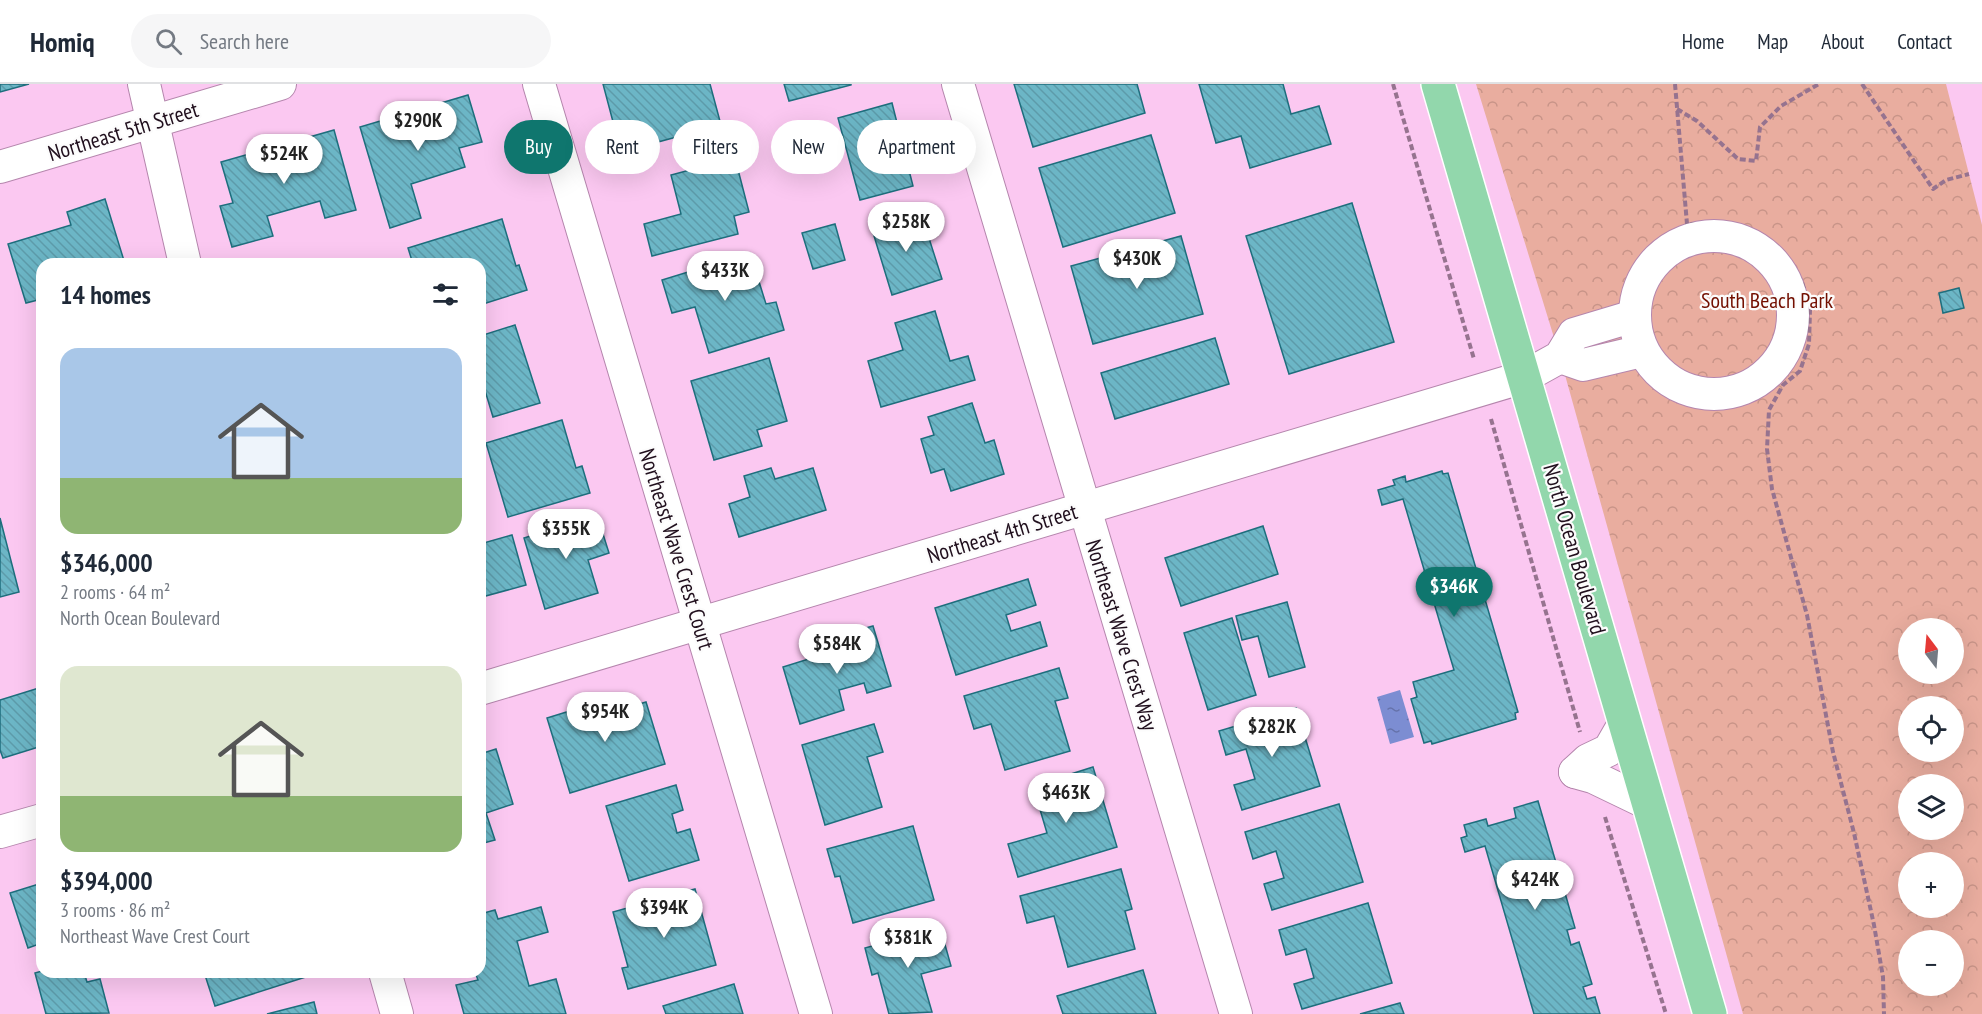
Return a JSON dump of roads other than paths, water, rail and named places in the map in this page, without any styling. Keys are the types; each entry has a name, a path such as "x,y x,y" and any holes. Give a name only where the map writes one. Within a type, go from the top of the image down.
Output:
{"main road":[{"name":"North Ocean Boulevard","path":"1438,84 1710,1014"}],"street":[{"path":"144,84 184,258"},
{"name":"Northeast 5th Street","path":"0,167 280,84"},
{"name":"Northeast Wave Crest Court","path":"539,84 816,1014"},
{"name":"Northeast Wave Crest Way","path":"958,84 1236,1014"},
{"path":"1715,235 1742,240 1765,253 1783,274 1793,299 1794,326 1786,352 1769,374 1746,389 1720,395 1696,393 1674,385 1656,370 1642,351 1636,334 1634,316 1637,294 1646,273 1664,253 1688,240 1715,235"},
{"path":"1634,316 1574,334 1560,357 1583,365 1642,351"},
{"name":"Northeast 4th Street","path":"486,687 1483,390 1524,377 1560,357"},
{"path":"1624,724 1609,750 1590,769 1647,803"},
{"path":"0,832 36,822"},
{"path":"387,978 397,1014"}],"water":[{"path":"1400,690 1414,737 1390,744 1377,697"}],"park label":[{"name":"South Beach Park","path":"1767,300"}]}
